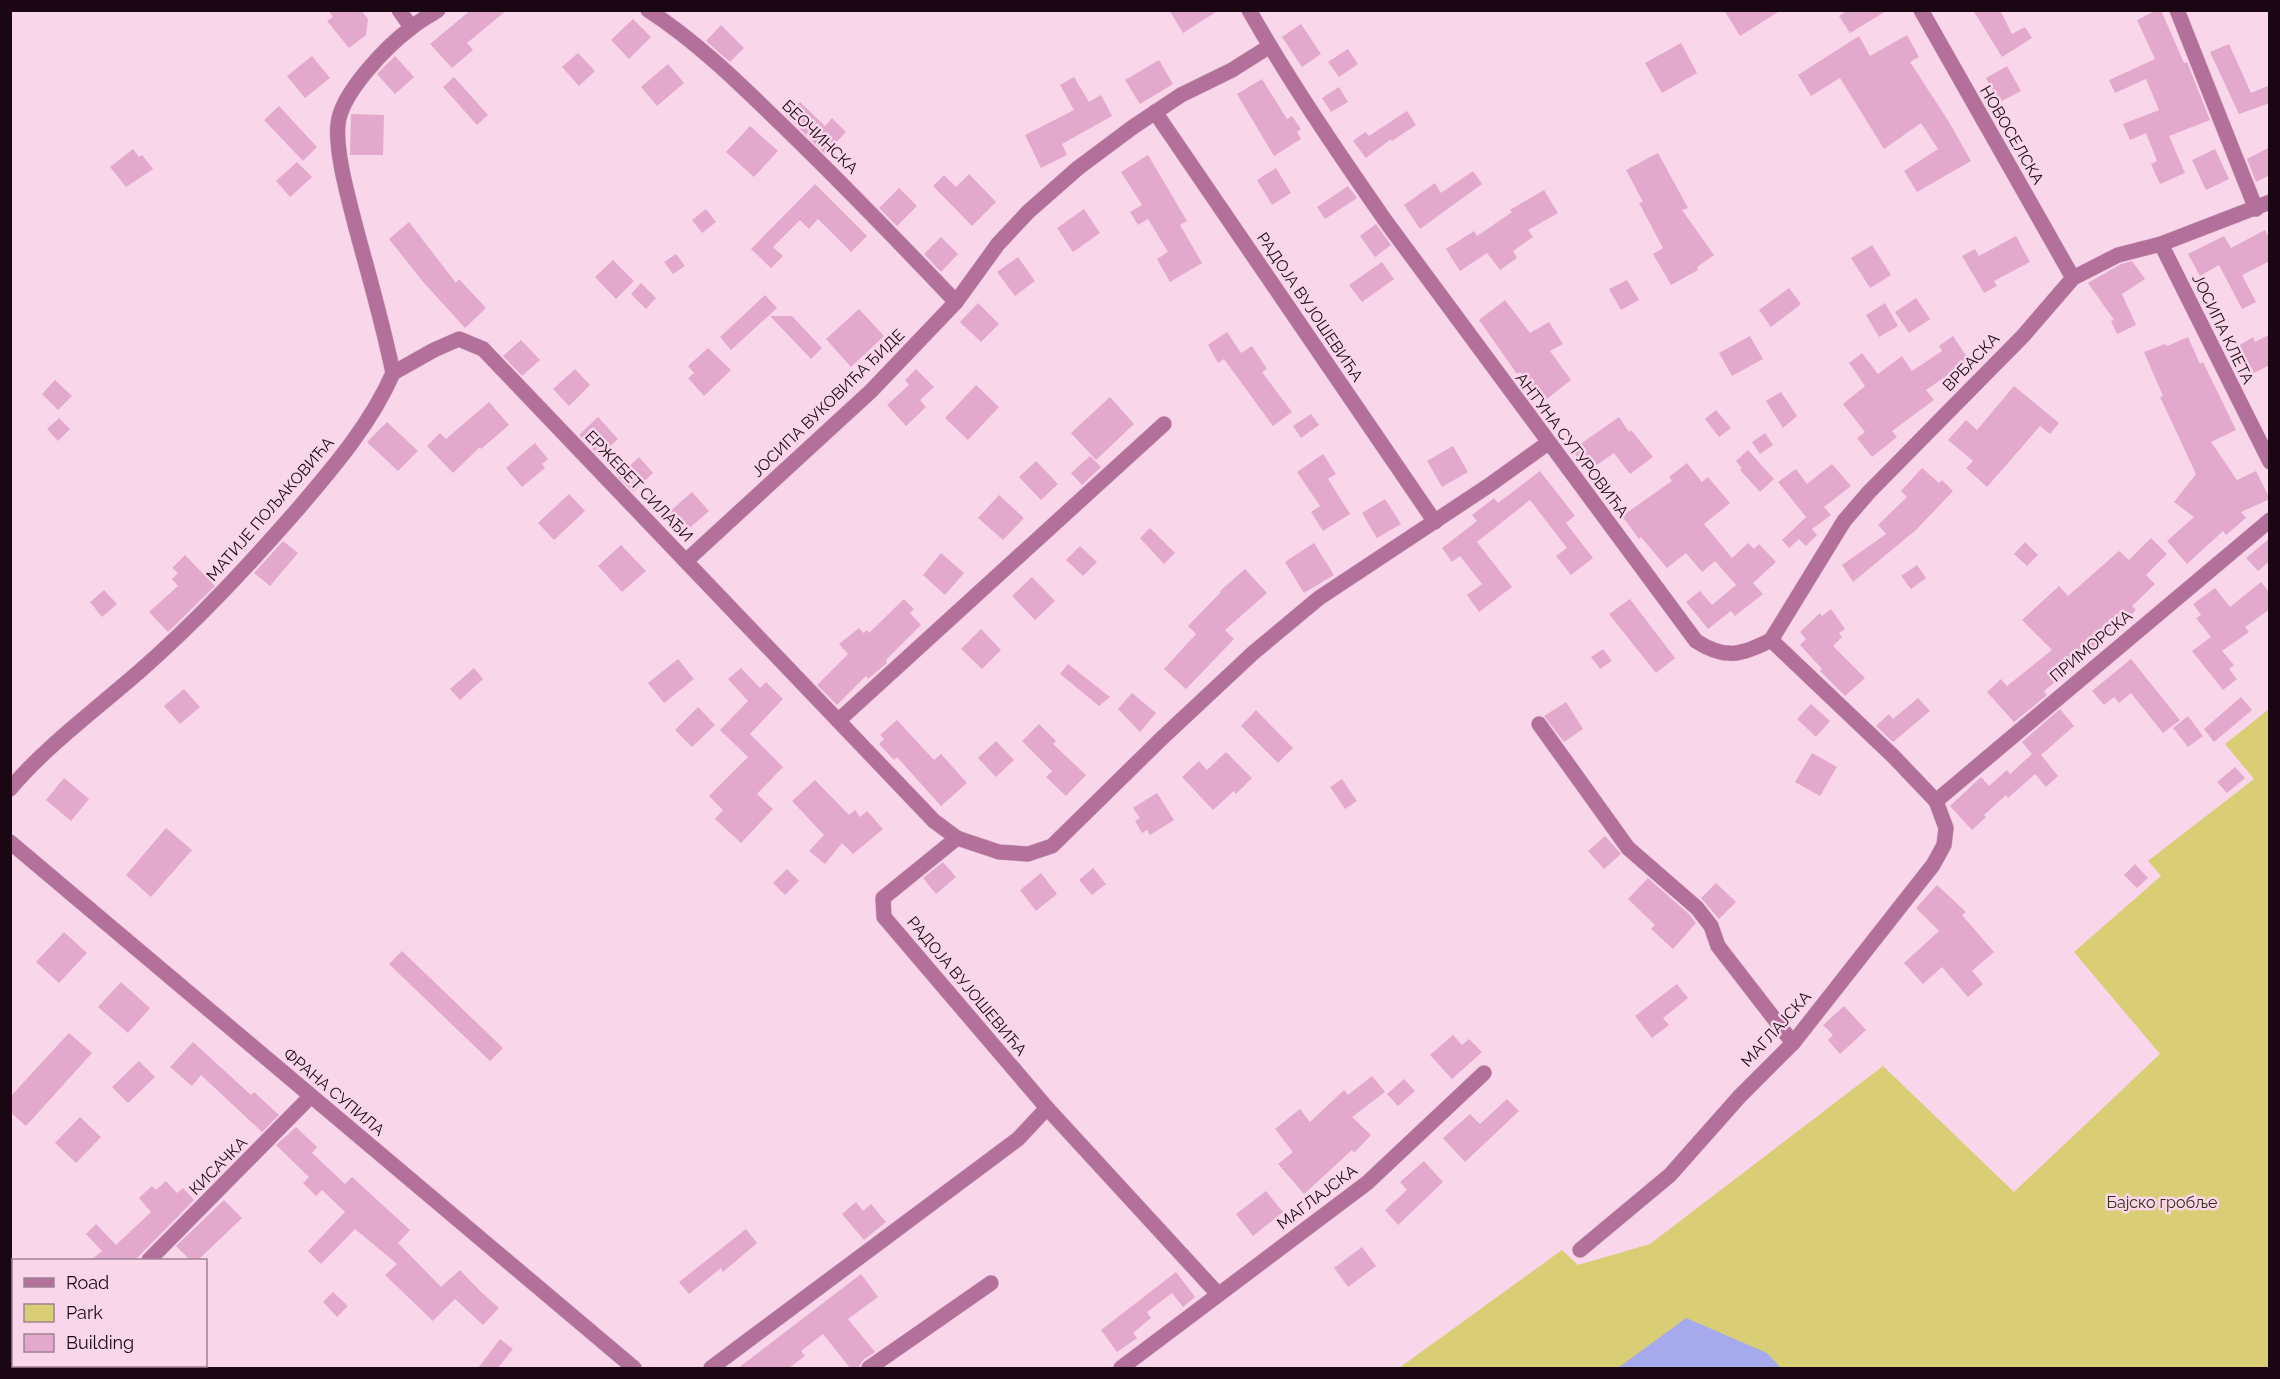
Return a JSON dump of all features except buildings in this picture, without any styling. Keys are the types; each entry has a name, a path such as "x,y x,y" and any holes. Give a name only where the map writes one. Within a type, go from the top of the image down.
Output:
{"street":[{"path":"399,10 411,27"},
{"path":"393,374 349,201 341,160 338,124 344,103 361,80 411,27 438,10"},
{"name":"БЕОЧИНСКА","path":"648,10 673,26 752,96 857,198 956,302"},
{"name":"АНТУНА СУТУРОВИЋА","path":"1249,10 1346,164 1387,223 1696,641 1711,651 1740,654 1771,640"},
{"name":"НОВОСЕЛСКА","path":"1921,10 2073,278"},
{"path":"2177,10 2263,206"},
{"name":"ЈОСИПА ВУКОВИЋА ЂИДЕ","path":"686,561 871,391 956,302 998,244 1028,212 1078,168 1155,112 1181,95 1232,70 1270,46"},
{"name":"РАДОЈА ВУЈОШЕВИЋА","path":"1155,112 1435,522"},
{"name":"ВРБАСКА","path":"1771,640 1835,533 1857,506 2023,336 2073,278 2118,255 2161,244 2263,206"},
{"name":"ЈОСИПА КЛЕТА","path":"2161,244 2270,462"},
{"name":"ЕРЖЕБЕТ СИЛАЂИ","path":"393,374 434,350 459,339 483,349 839,720 884,771 926,812 957,838"},
{"name":"МАТИЈЕ ПОЉАКОВИЋА","path":"10,789 36,762 164,650 239,577 321,483 386,390 393,374"},
{"path":"839,720 1164,423"},
{"path":"957,838 999,852 1028,854 1052,846 1253,653 1319,598 1435,522 1548,443"},
{"name":"ПРИМОРСКА","path":"1936,801 2270,520"},
{"path":"1771,640 1893,756 1936,801"},
{"path":"1539,724 1628,848 1697,908 1711,926 1718,946 1793,1043"},
{"name":"МАГЛАЈСКА","path":"1580,1250 1670,1175 1740,1096 1793,1043 1933,865 1944,845 1946,828 1936,801"},
{"name":"РАДОЈА ВУЈОШЕВИЋА","path":"957,838 883,898 884,917 1047,1108"},
{"name":"ФРАНА СУПИЛА","path":"10,842 634,1368"},
{"name":"МАГЛАЈСКА","path":"1121,1368 1367,1183 1484,1072"},
{"name":"КИСАЧКА","path":"150,1259 311,1096"},
{"path":"711,1368 1018,1139 1047,1108 1218,1294"},
{"path":"869,1368 991,1283"}],"green space":[{"name":"Бајско гробље","path":"2269,709 2269,1368 1399,1368 1562,1250 1578,1265 1650,1244 1883,1066 2014,1192 2160,1054 2074,952 2161,876 2148,861 2254,779 2225,744"}],"water":[{"path":"1686,1318 1767,1353 1781,1368 1618,1368"}]}
